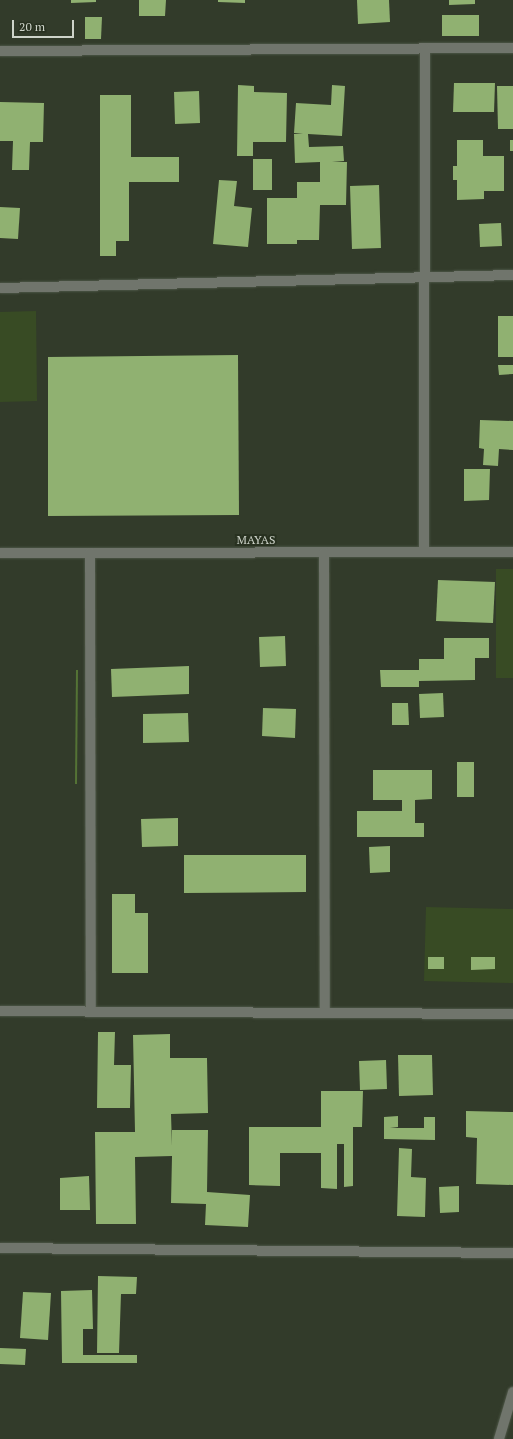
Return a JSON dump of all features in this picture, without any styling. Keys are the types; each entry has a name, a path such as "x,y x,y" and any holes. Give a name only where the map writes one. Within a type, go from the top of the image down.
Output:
{"street":[{"path":"424,552 425,48"},
{"path":"0,51 513,48"},
{"path":"0,288 513,276"},
{"path":"324,552 325,1013"},
{"name":"MAYAS","path":"0,553 513,552"},
{"path":"90,553 91,1012"},
{"path":"0,1011 513,1014"},
{"path":"0,1248 513,1253"},
{"path":"499,1439 508,1426 513,1392"}],"shaded area":[{"path":"36,311 37,401 0,402 0,312"},
{"path":"496,569 513,569 513,678 496,678"},
{"path":"76,670 78,670 77,784 75,784"},
{"path":"426,907 513,909 513,983 424,981"}],"building":[{"path":"71,0 96,0 96,2 71,3"},
{"path":"139,0 166,0 165,16 139,16"},
{"path":"218,0 245,0 245,3 218,2"},
{"path":"357,0 389,0 390,22 358,24"},
{"path":"449,0 475,0 475,4 449,5"},
{"path":"442,15 479,15 479,36 442,36"},
{"path":"85,17 102,17 101,39 85,39"},
{"path":"454,83 495,83 494,112 453,112"},
{"path":"238,85 254,86 254,92 287,93 286,142 253,142 253,156 237,156"},
{"path":"332,85 345,86 342,136 308,134 309,147 343,146 344,161 332,162 347,162 346,205 320,205 319,240 297,240 297,244 267,244 267,198 297,198 297,182 320,182 320,162 295,163 294,134 303,134 294,133 296,103 331,105"},
{"path":"497,86 513,86 513,129 498,129"},
{"path":"199,91 200,123 175,124 174,92"},
{"path":"100,95 131,95 131,157 179,157 179,182 129,182 129,241 116,241 116,256 100,256"},
{"path":"0,102 44,103 43,142 30,142 29,170 12,170 13,141 0,141"},
{"path":"457,140 483,140 483,156 504,156 504,191 484,191 484,199 457,200 457,180 453,180 453,166 457,166"},
{"path":"510,140 513,140 513,151 510,151"},
{"path":"253,159 272,159 272,190 253,190"},
{"path":"219,180 237,181 234,206 252,208 248,247 213,244"},
{"path":"379,185 381,248 352,249 350,186"},
{"path":"0,207 20,208 18,239 0,238"},
{"path":"501,223 502,246 480,247 479,224"},
{"path":"498,316 513,316 513,357 498,357"},
{"path":"238,355 239,515 48,516 48,357"},
{"path":"498,365 513,365 513,374 499,375"},
{"path":"480,420 513,421 513,450 499,449 498,466 483,465 484,449 479,448"},
{"path":"464,469 490,469 489,500 464,501"},
{"path":"438,580 495,582 493,623 436,621"},
{"path":"285,636 286,666 260,667 259,637"},
{"path":"444,638 489,638 489,658 475,658 475,680 419,681 419,687 381,687 380,670 419,670 419,659 444,659"},
{"path":"189,666 189,694 112,697 111,669"},
{"path":"443,693 444,717 420,718 419,694"},
{"path":"392,703 408,703 409,725 392,725"},
{"path":"263,708 296,709 295,738 262,736"},
{"path":"188,713 189,742 143,743 143,714"},
{"path":"457,762 474,762 474,797 457,797"},
{"path":"373,770 432,770 432,799 415,800 415,823 424,823 424,837 357,837 357,811 402,811 402,800 373,800"},
{"path":"178,818 178,846 142,847 141,819"},
{"path":"390,846 390,872 370,873 369,847"},
{"path":"184,855 306,855 306,892 184,893"},
{"path":"112,894 135,894 135,913 148,913 148,973 112,973"},
{"path":"428,957 444,957 444,969 428,969"},
{"path":"471,957 495,957 495,969 471,970"},
{"path":"98,1032 115,1032 114,1065 131,1065 130,1108 97,1108"},
{"path":"170,1034 170,1058 207,1058 208,1113 171,1114 172,1146 172,1130 208,1130 207,1192 250,1195 248,1227 205,1225 206,1204 171,1203 172,1156 135,1157 136,1224 96,1224 95,1132 135,1132 133,1035"},
{"path":"398,1055 432,1055 433,1095 399,1096"},
{"path":"386,1060 387,1089 360,1090 359,1061"},
{"path":"321,1091 363,1091 362,1127 353,1127 353,1186 344,1187 344,1144 337,1144 337,1189 321,1188 321,1153 280,1153 280,1186 249,1185 249,1127 321,1127"},
{"path":"466,1111 513,1112 513,1185 476,1184 477,1138 466,1137"},
{"path":"398,1116 398,1127 390,1128 424,1128 424,1117 435,1117 435,1140 384,1139 384,1117"},
{"path":"399,1148 412,1149 411,1177 426,1178 425,1217 397,1216"},
{"path":"89,1176 90,1210 60,1210 60,1178"},
{"path":"459,1186 459,1212 440,1213 439,1187"},
{"path":"98,1276 137,1277 136,1294 121,1294 119,1353 97,1353"},
{"path":"92,1290 93,1329 83,1329 83,1355 137,1355 137,1363 62,1363 61,1291"},
{"path":"23,1292 51,1293 48,1340 20,1338"},
{"path":"0,1348 26,1349 25,1365 0,1364"}]}
